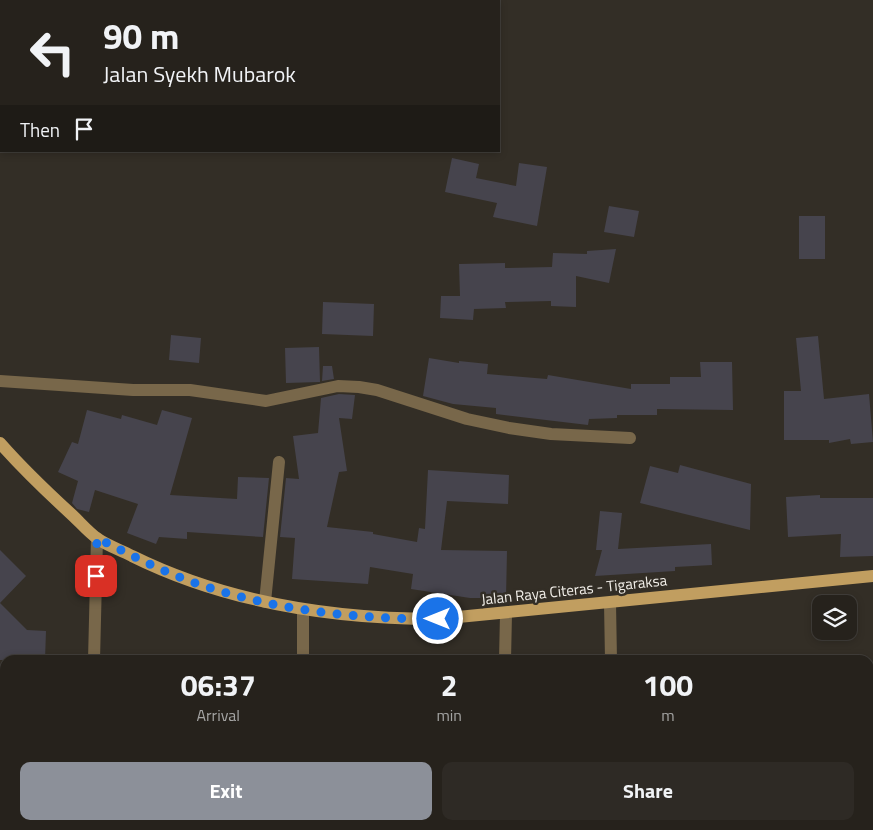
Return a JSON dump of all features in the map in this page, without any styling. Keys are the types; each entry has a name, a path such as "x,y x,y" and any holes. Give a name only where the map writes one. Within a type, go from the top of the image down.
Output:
{"main road":[{"name":"Jalan Raya Citeras - Tigaraksa","path":"0,443 31,477 97,538 158,569 202,586 265,602 303,609 385,619 438,619 506,614 873,576"}],"street":[{"path":"0,381 133,390 190,390 266,401 338,386 359,387 377,390 468,419 509,428 551,434 630,438"},
{"path":"265,602 279,462"},
{"path":"94,655 97,538"},
{"path":"610,603 611,655"},
{"path":"303,609 303,655"},
{"path":"506,614 506,655"}],"building":[{"path":"452,158 479,164 476,178 516,186 519,163 547,167 537,226 493,217 497,203 445,192"},
{"path":"609,206 639,211 634,237 604,232"},
{"path":"799,216 825,216 825,259 799,259"},
{"path":"616,249 609,283 576,276 576,307 551,306 551,301 505,302 506,308 474,309 473,320 440,318 441,296 460,296 459,264 505,263 505,268 552,267 553,253 587,254 587,251"},
{"path":"323,302 374,304 373,336 322,334"},
{"path":"171,335 201,338 199,363 169,360"},
{"path":"818,336 824,399 869,394 873,442 851,444 850,439 829,443 829,440 784,440 784,391 801,391 796,338"},
{"path":"319,347 320,382 286,383 285,348"},
{"path":"429,358 459,363 459,361 488,364 487,374 547,379 548,375 631,389 631,384 670,384 670,377 701,377 700,362 732,362 733,410 657,409 657,415 617,415 617,418 589,419 588,425 496,414 496,408 453,404 423,396"},
{"path":"323,366 332,366 334,379 322,381"},
{"path":"339,394 355,395 352,419 339,418 347,471 339,472 327,527 373,532 373,534 417,542 419,528 425,529 428,470 509,475 508,504 447,501 441,550 507,551 506,598 470,598 411,589 413,574 370,567 368,584 292,579 295,538 280,537 286,478 299,479 293,436 318,433 321,398"},
{"path":"87,410 121,419 122,415 157,425 162,410 192,418 170,495 237,499 238,477 269,478 263,537 187,532 187,539 159,537 156,544 127,533 138,504 95,490 89,512 77,509 72,503 78,481 58,472 72,442 78,444"},
{"path":"680,465 751,484 750,530 640,503 650,466 678,473"},
{"path":"820,495 820,498 873,498 873,556 840,557 841,534 788,537 786,497"},
{"path":"600,511 622,513 618,549 711,544 712,565 675,567 675,571 595,576 602,550 596,550"},
{"path":"0,550 26,576 0,603"},
{"path":"0,603 27,630 46,631 45,655 0,655"}],"route":[{"path":"96,576 97,538 158,569 202,586 265,602 330,614 385,619 438,619"}]}
